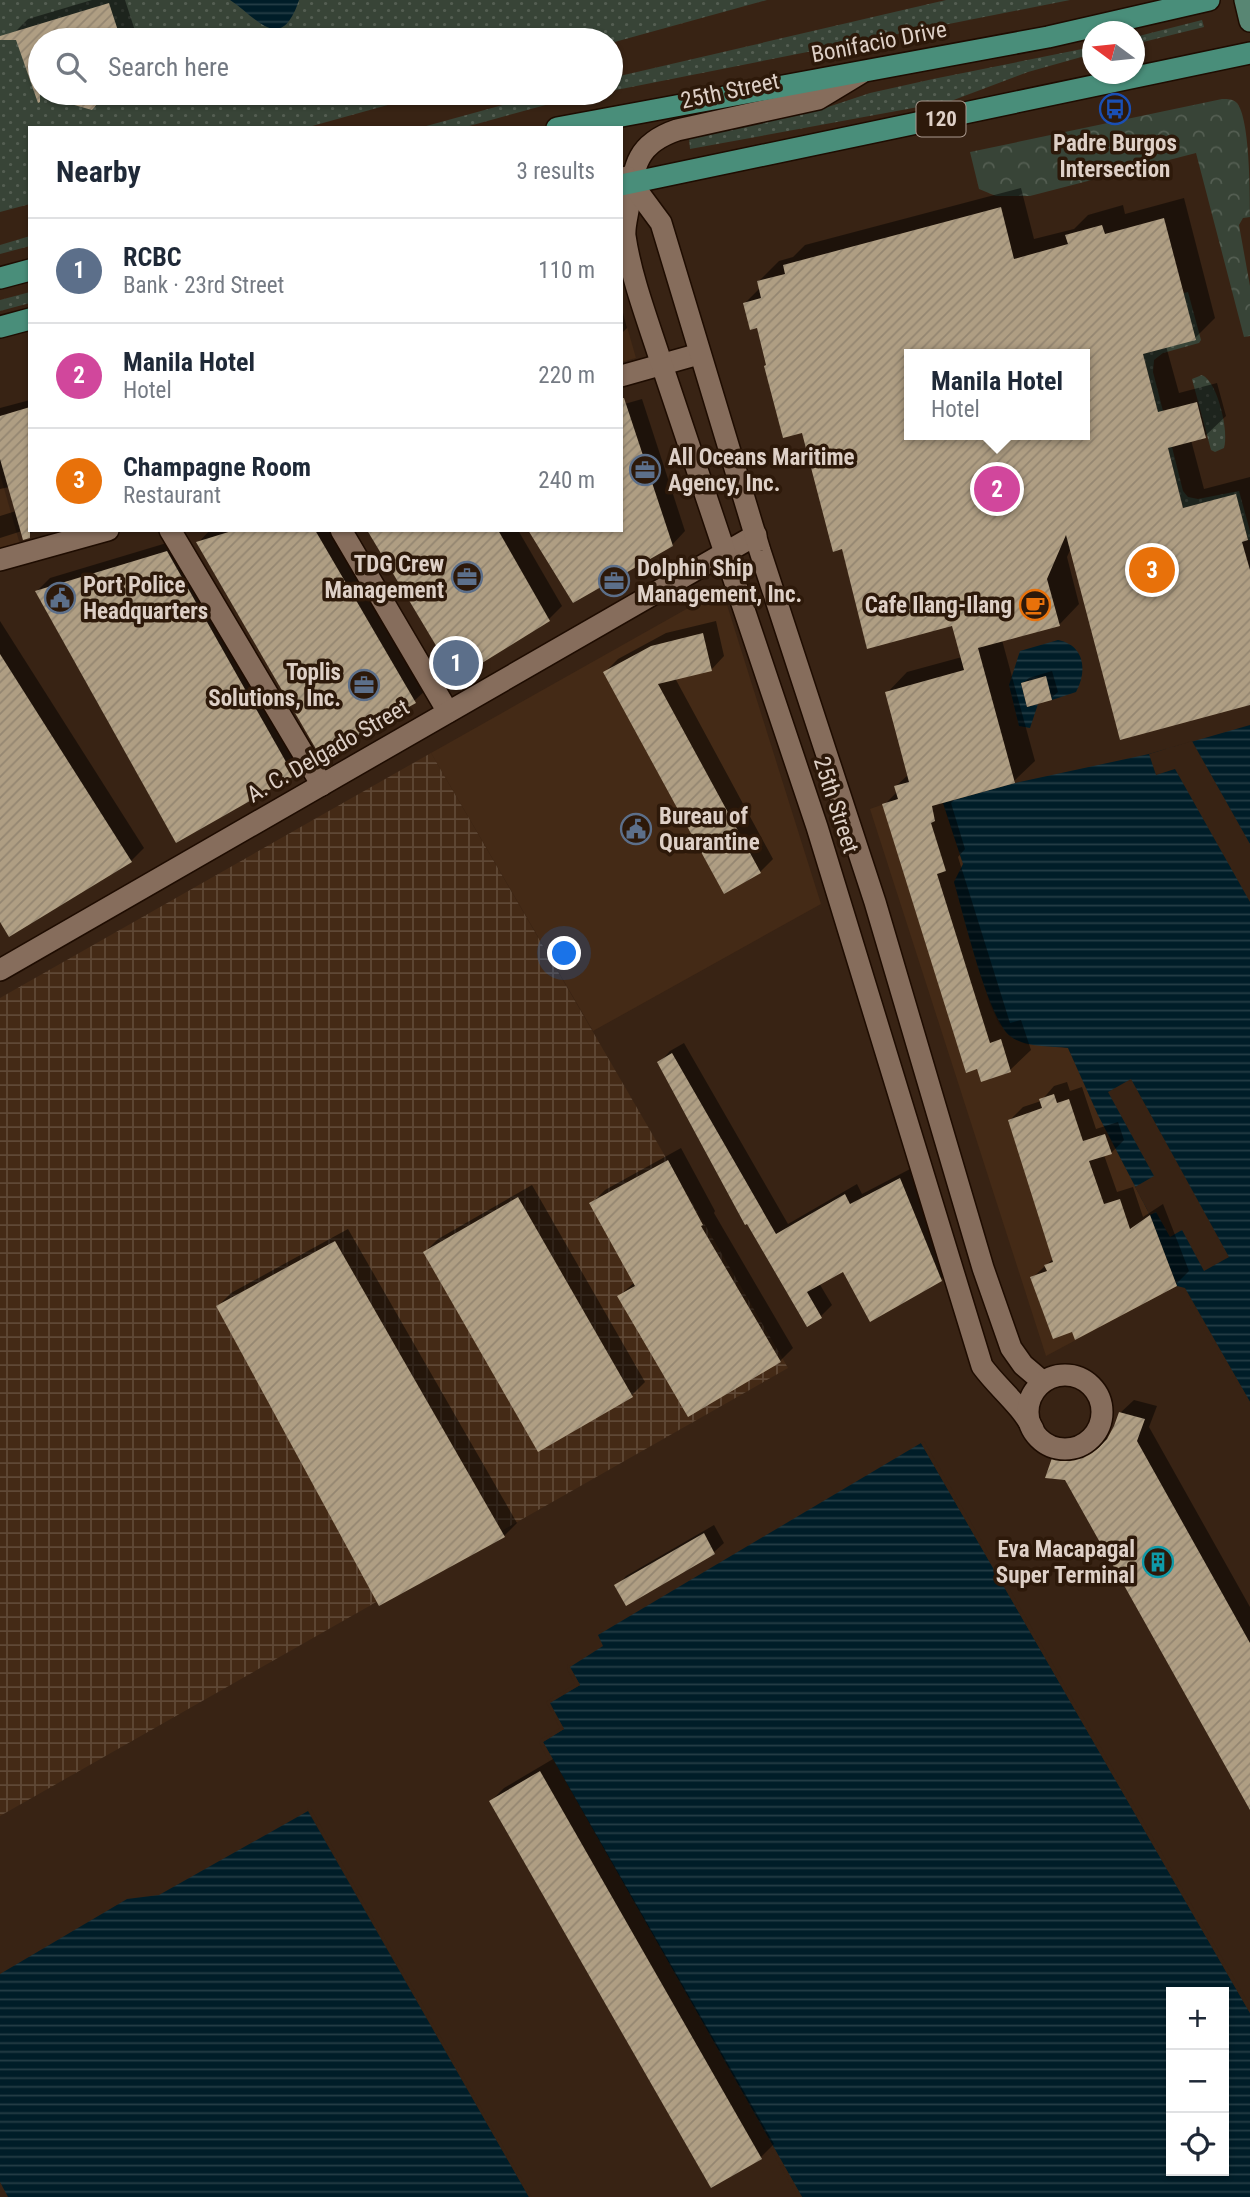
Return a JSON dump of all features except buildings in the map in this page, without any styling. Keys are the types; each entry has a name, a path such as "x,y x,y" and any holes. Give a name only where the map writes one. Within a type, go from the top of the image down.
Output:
{"highway":[{"name":"Bonifacio Drive","path":"568,126 1048,37 1209,0"},
{"name":"120","path":"625,179 1250,53"},
{"path":"0,278 28,271"},
{"path":"0,327 28,320"}],"main road":[{"path":"1245,0 1250,21"}],"street":[{"name":"25th Street","path":"625,179 661,223 756,535 875,902 982,1268 1011,1348 1023,1365 1043,1382 1067,1375 1083,1380 1096,1391 1101,1405 1101,1418 1090,1439 1079,1445 1056,1447 1044,1442 1032,1429 1026,1415 1004,1394 982,1366 805,793 662,365 625,234 625,179 649,144 658,136 818,99 863,72"},
{"path":"623,375 699,354"},
{"path":"0,560 101,532"},
{"path":"171,532 322,785"},
{"path":"342,532 448,712"},
{"name":"A. C. Delgado Street","path":"2,965 322,785 756,535"},
{"path":"805,793 836,782"},
{"path":"1032,1429 1029,1419 1030,1399 1043,1382"}],"shaded area":[{"path":"623,313 636,358 623,361"},
{"path":"0,474 21,548 0,555"},
{"name":"Bureau of Quarantine","path":"722,589 821,904 593,1031 431,753"},
{"path":"431,753 788,1368 0,1816 0,998"},
{"path":"901,798 943,803 963,864 954,882 990,1004 999,1024 1025,1044 1068,1048 1098,1115 1150,1215 1177,1286 1046,1356 870,809"}],"green space":[{"path":"0,0 767,0 623,40 623,28 28,28 28,105 388,105 312,126 28,126 28,205 0,212"},
{"path":"946,0 1070,0 623,89 623,75"},
{"path":"1202,20 1204,27 1145,42 1145,34"},
{"path":"1082,49 1082,57 1028,72 951,101 690,149 689,138 816,111 870,93"},
{"path":"1222,99 1237,103 1245,124 1247,140 1250,217 1243,218 1239,225 1250,286 1250,336 1244,337 1196,153 1030,196 996,196 979,189 970,152"},
{"path":"503,105 546,105 469,126 426,126"},
{"path":"28,237 28,247 0,254 0,245"},
{"path":"1188,292 1201,340 1199,343 1163,353 1154,360 1153,372 1163,411 1158,413 1143,354 1184,293"},
{"path":"28,293 28,304 0,311 0,300"},
{"path":"1202,375 1213,387 1221,408 1225,431 1224,448 1215,452 1211,450 1192,379"},
{"path":"1172,447 1183,491 1188,497 1198,499 1239,491 1250,540 1236,495 1183,508 1168,448"}],"water":[{"path":"230,0 299,0 292,17 284,26 272,28 259,22"},
{"path":"1058,640 1067,643 1078,653 1082,667 1080,684 1076,692 1052,700 1045,676 1021,683 1027,707 1038,704 1030,728 1019,726 1009,685 1020,651"},
{"path":"1250,725 1250,1402 1185,1288 1177,1286 1150,1215 1098,1115 1068,1048 1037,1046 1016,1040 1002,1026 993,1009 954,882 963,864 943,803 1015,783 1149,754"},
{"path":"921,1443 1250,2013 1250,2197 802,2197 543,1742 564,1729 549,1703 580,1685 570,1667 603,1646 598,1635"},
{"path":"308,1811 529,2197 8,2197 0,2182 0,1974 127,1899 159,1895"}],"pier":[{"path":"1192,741 1250,844 1250,902 1175,769 1156,775 1149,754"},
{"path":"1131,1079 1229,1257 1204,1271 1182,1230 1170,1237 1156,1212 1150,1215 1135,1187 1154,1176 1108,1092"},
{"path":"1184,1288 1250,1402 1250,1405 1180,1290"},
{"path":"924,1441 1250,2006 1250,2013 921,1443"},
{"path":"568,1664 580,1685 550,1703 564,1729 543,1742 802,2197 798,2197 539,1743 560,1728 546,1702 575,1684 567,1669"},
{"path":"309,1807 532,2197 529,2197 307,1808"}],"place":[{"name":"Padre Burgos Intersection","path":"1115,109"},
{"name":"All Oceans Maritime Agency, Inc.","path":"645,470"},
{"name":"Manila Hotel","path":"997,489"},
{"name":"Champagne Room","path":"1152,570"},
{"name":"TDG Crew Management","path":"467,577"},
{"name":"Dolphin Ship Management, Inc.","path":"614,581"},
{"name":"Port Police Headquarters","path":"60,598"},
{"name":"Cafe Ilang-Ilang","path":"1035,605"},
{"name":"RCBC","path":"456,663"},
{"name":"Toplis Solutions, Inc.","path":"364,685"},
{"name":"Bureau of Quarantine","path":"636,829"},
{"name":"Eva Macapagal Super Terminal","path":"1158,1562"}]}
